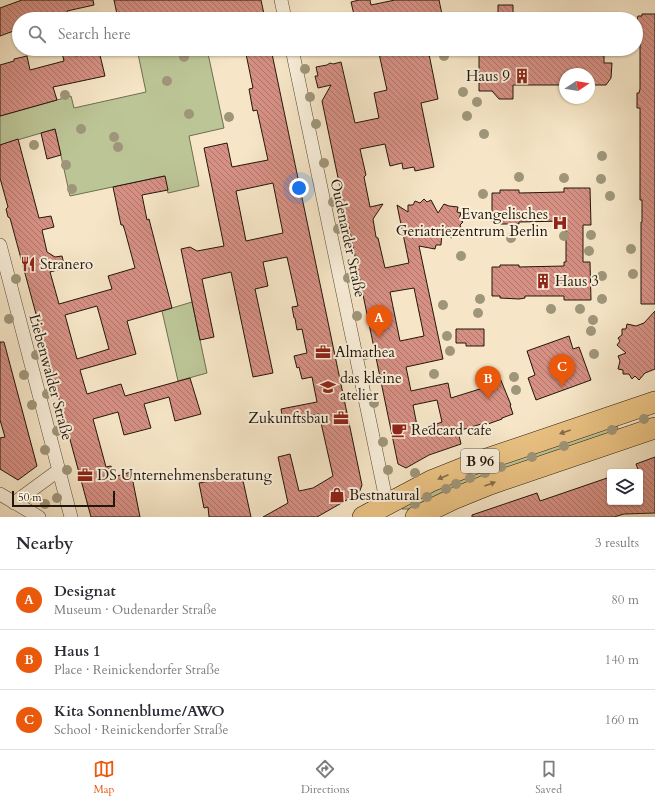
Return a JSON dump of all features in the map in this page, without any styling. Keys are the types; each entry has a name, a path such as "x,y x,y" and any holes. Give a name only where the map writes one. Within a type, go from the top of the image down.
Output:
{"main road":[{"name":"B 96","path":"363,517 390,510 431,481 481,461 655,402"},
{"path":"623,413 631,436"},
{"name":"B 96","path":"416,517 453,499 490,484 655,428"}],"street":[{"path":"281,0 284,12"},
{"name":"Oudenarder Straße","path":"293,56 390,510"},
{"name":"Liebenwalder Straße","path":"0,245 71,517"},
{"path":"14,502 59,470"},
{"path":"0,494 39,517"}],"green space":[{"path":"138,56 209,56 224,128 189,136 199,186 168,193 164,176 70,196 55,129 0,145 0,116 71,96 74,108 146,92"},
{"path":"192,302 207,373 178,381 162,311"},
{"path":"615,425 618,429 617,431 412,509 402,509 402,506 407,502 479,470"}],"building":[{"path":"22,0 93,0 94,5 67,12 12,12 12,32 0,36 0,8"},
{"path":"114,0 261,0 264,12 117,12"},
{"path":"370,0 371,5 395,0 439,0 442,12 353,12 351,2"},
{"path":"498,5 513,5 513,12 498,12"},
{"path":"643,14 655,14 655,304 641,304 642,200 640,200 640,108 637,108 637,93 639,93 640,56 643,56"},
{"path":"27,56 30,70 64,61 63,56 100,56 105,76 53,87 57,100 0,116 0,65 14,61 14,59"},
{"path":"246,56 272,56 362,485 359,493 317,517 263,517 288,503 278,457 290,454 299,491 313,488 333,476 319,414 283,421 281,409 317,402 312,377 302,379 294,356 307,353 302,329 297,330 294,318 292,307 298,306 287,257 263,262 268,286 255,289 273,373 253,377 231,272 202,279 214,337 200,340 181,249 190,247 197,251 224,246 204,148 227,143 232,167 268,160 257,110 253,111 249,89 253,88","holes":["273,183 283,233 246,241 236,191"]},
{"path":"380,56 429,56 438,99 421,103 434,167 415,171 414,167 403,169 402,163 390,166 385,144 360,149 366,175 364,177 370,207 383,204 373,219 376,237 378,238 385,268 409,263 397,205 408,212 408,205 413,205 415,201 420,203 424,199 427,202 431,200 438,213 444,204 458,207 457,212 461,213 459,219 463,222 460,225 462,230 454,234 452,238 442,232 441,245 436,245 435,249 419,246 443,359 406,367 411,391 448,383 451,398 483,388 482,384 500,378 513,414 488,424 488,422 458,431 461,444 429,455 406,468 398,464 349,227 341,213 342,197 322,101 331,85 318,88 315,76 318,76 316,67 341,62 355,123 379,118 374,93 387,90","holes":["414,288 424,336 400,341 390,292","437,400 442,422 418,431 413,405"]},
{"name":"Haus 9","path":"479,56 604,56 604,63 612,63 611,78 606,85 595,85 595,68 559,68 559,85 513,85 513,99 499,99 492,91 479,91"},
{"path":"55,129 61,155 47,159 41,133"},
{"path":"18,139 39,218 51,216 54,227 42,230 47,252 55,257 62,256 65,268 50,272 59,304 112,289 108,276 135,268 125,231 123,225 121,225 113,187 165,176 168,190 142,195 147,220 149,219 172,308 127,321 136,354 80,370 87,394 121,384 125,396 190,378 201,414 175,421 169,397 144,404 151,428 124,435 118,412 93,419 106,467 111,466 114,477 131,472 140,517 91,517 10,218 8,217 6,209 8,207 0,178 0,145","holes":["97,306 109,349 77,359 65,315"]},
{"path":"564,188 590,188 591,225 583,225 583,262 590,262 591,300 564,300 564,296 525,296 525,298 519,299 492,296 492,267 500,267 500,265 519,265 519,267 564,266 564,262 566,262 566,225 564,225 564,221 519,222 519,224 500,224 500,222 492,222 492,193 500,193 500,190 519,190 519,193 564,192"},
{"path":"655,311 655,369 645,373 639,380 635,376 632,379 629,374 623,374 623,370 618,369 620,361 618,356 626,353 617,345 620,341 618,338 622,335 622,329 626,329 627,324 636,326 644,323"},
{"path":"456,329 484,329 484,346 466,346 466,343 456,343"},
{"path":"569,336 573,349 579,347 591,380 536,400 528,378 535,375 527,351"},
{"path":"0,342 4,342 37,466 18,480 0,469 0,438 5,437 0,420"},
{"path":"655,457 655,513 624,514 614,517 472,517 472,515 537,493 540,501 607,478 607,505 643,505 643,469 638,469 636,464"},
{"path":"242,476 251,517 209,517 208,507 204,508 199,483"}],"place":[{"name":"Haus 9","path":"522,76"},
{"name":"Evangelisches Geriatriezentrum Berlin","path":"560,223"},
{"name":"Stranero","path":"28,264"},
{"name":"Haus 3","path":"543,281"},
{"name":"Designat","path":"379,338"},
{"name":"Almathea","path":"323,352"},
{"name":"das kleine atelier","path":"328,387"},
{"name":"Kita Sonnenblume/AWO","path":"562,387"},
{"name":"Haus 1","path":"488,399"},
{"name":"Zukunftsbau","path":"341,418"},
{"name":"Redcard cafe","path":"399,430"},
{"name":"DS Unternehmensberatung","path":"85,475"},
{"name":"Bestnatural","path":"337,495"}]}
